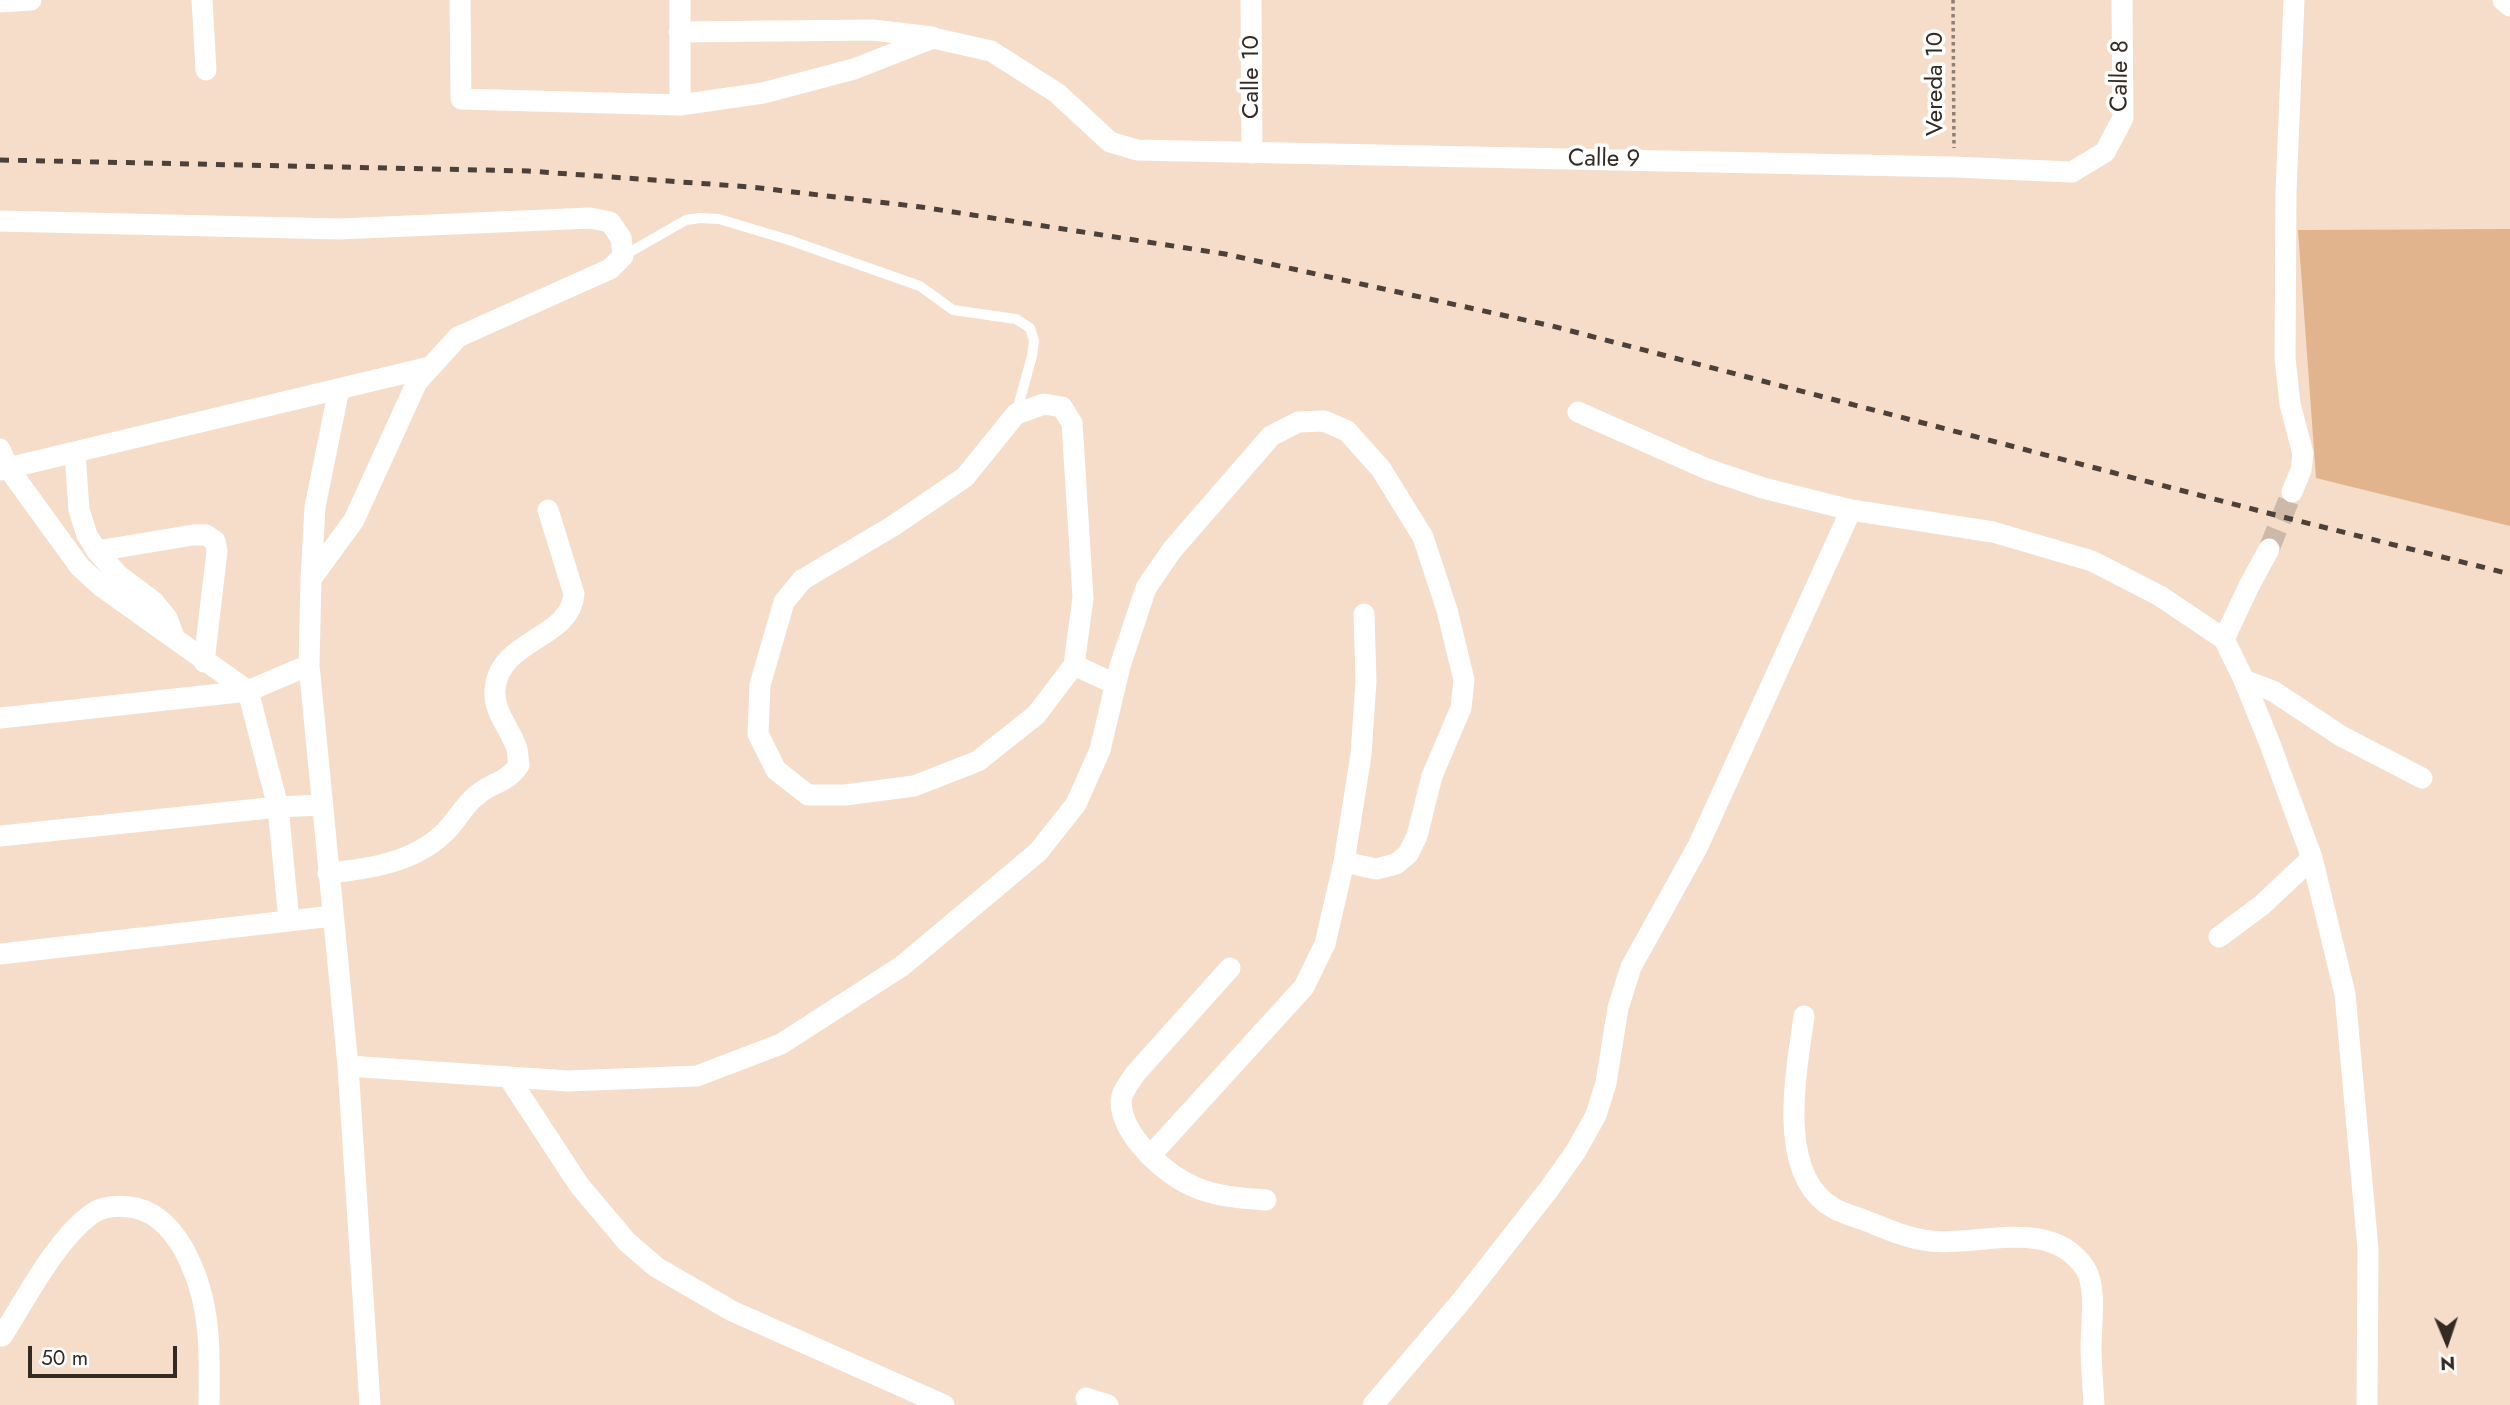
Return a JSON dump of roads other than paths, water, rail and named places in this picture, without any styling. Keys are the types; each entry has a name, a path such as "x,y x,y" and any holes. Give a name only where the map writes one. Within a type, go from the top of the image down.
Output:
{"street":[{"path":"0,2 31,0"},
{"path":"202,0 206,70"},
{"path":"460,0 461,99 680,105 763,93 854,69 933,38"},
{"path":"680,0 680,105"},
{"name":"Calle 10","path":"1251,0 1252,153"},
{"name":"Calle 8","path":"2072,172 2105,152 2123,118 2122,0"},
{"path":"2292,492 2301,470 2303,454 2290,404 2285,358 2286,191 2294,0"},
{"path":"2503,0 2510,6"},
{"path":"679,32 873,30 933,38"},
{"name":"Calle 9","path":"933,38 991,51 1057,93 1110,142 1137,150 1954,167 2072,172"},
{"path":"0,221 339,229 590,218 610,222 621,238 623,256 610,270 458,337 417,382 354,520 310,579"},
{"path":"136,600 80,567 3,462 75,453 430,367"},
{"path":"339,389 314,507 309,665 348,1066 365,1401"},
{"path":"1044,404 1062,407 1072,423 1083,598 1074,666 1036,715 978,761 914,786 845,795 808,795 776,770 758,734 761,685 784,602 802,580 893,526 965,477 1016,414 1044,404"},
{"path":"1578,412 1707,469 1763,488 1852,510 1993,532 2092,561 2160,596 2224,639 2244,680 2312,858 2344,994 2368,1249 2367,1405"},
{"path":"348,1066 568,1081 697,1076 782,1044 891,973 1038,852 1076,804 1100,750 1115,684 1146,588 1158,568 1271,436 1298,422 1324,421 1347,431 1381,469 1423,537 1447,610 1464,680 1461,708 1432,776 1416,836 1408,854 1396,864 1376,869 1343,862"},
{"path":"75,453 79,510 92,543 136,600 175,641 248,691 278,807 289,921"},
{"path":"328,873 393,862 430,844 444,833 470,800 483,789 511,777 519,765 516,748 497,708 495,691 498,675 505,661 565,618 572,607 574,594 548,510"},
{"path":"1373,1405 1463,1299 1549,1189 1576,1151 1596,1115 1606,1083 1618,1008 1631,968 1698,846 1852,510"},
{"path":"61,540 92,543 206,535 215,541 217,551 204,662"},
{"path":"2224,639 2269,550"},
{"path":"1150,1156 1304,987 1325,944 1343,862 1361,755 1366,681 1364,614"},
{"path":"0,718 248,691 309,665"},
{"path":"1074,666 1115,684"},
{"path":"2244,680 2273,691 2341,736 2422,778"},
{"path":"0,836 278,807 321,805"},
{"path":"2219,937 2262,905 2312,858"},
{"path":"0,954 332,916"},
{"path":"1230,968 1135,1074 1125,1089 1121,1102 1132,1132 1169,1175 1198,1188 1227,1196 1266,1200"},
{"path":"1804,1016 1793,1100 1797,1153 1811,1188 1833,1208 1884,1228 1930,1241 2038,1238 2067,1250 2086,1269 2092,1293 2094,1405"},
{"path":"509,1078 579,1185 627,1241 656,1267 732,1311 944,1405"},
{"path":"2,1336 43,1271 71,1234 92,1213 119,1204 146,1211 168,1226 180,1243 197,1279 208,1333 209,1405"},
{"path":"1086,1398 1108,1405"}],"lane":[{"path":"623,256 686,220 719,219 789,240 920,286 953,310 1016,319 1030,328 1034,341 1016,414"}],"tunnel":[{"path":"2269,549 2292,492"}],"railway":[{"path":"0,160 528,171 751,187 921,207 1225,254 1552,326 2510,574"}]}
